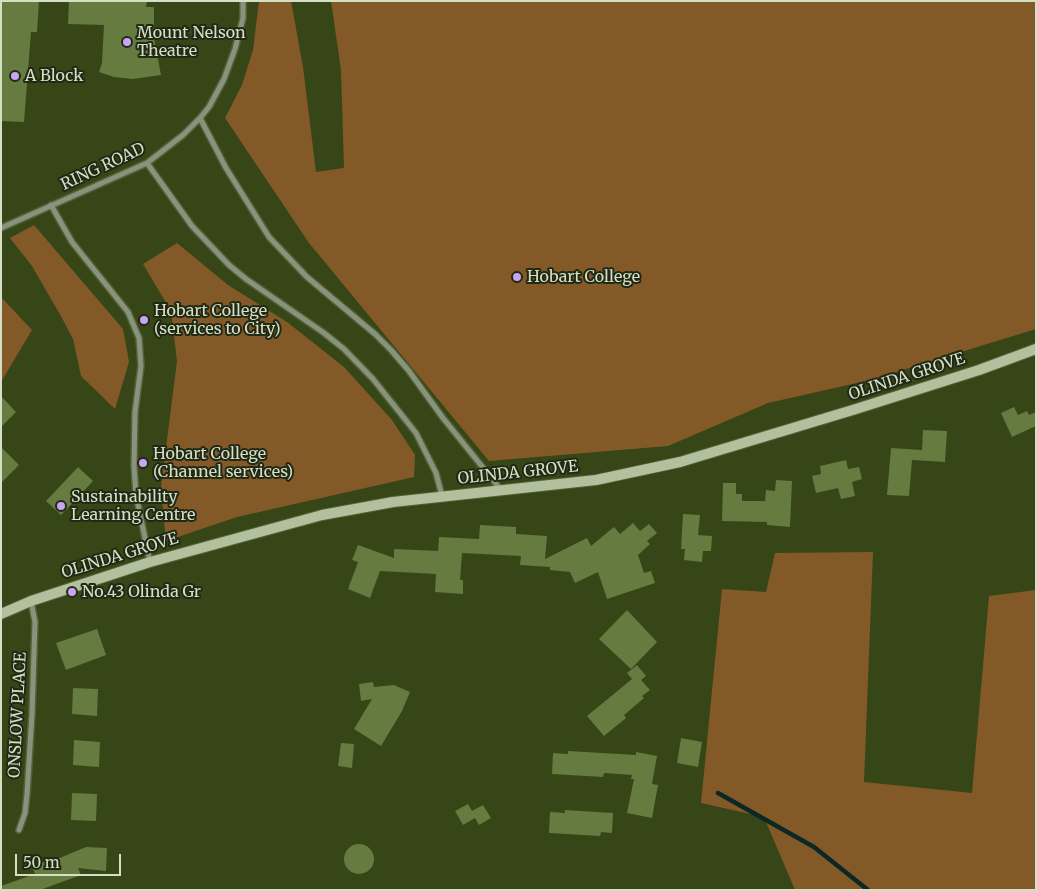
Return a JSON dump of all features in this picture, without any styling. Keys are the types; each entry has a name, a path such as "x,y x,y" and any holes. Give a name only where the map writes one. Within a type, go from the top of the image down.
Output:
{"main road":[{"name":"OLINDA GROVE","path":"1,614 30,601 150,562 322,516 393,502 596,480 680,462 979,370 1036,349"}],"street":[{"name":"RING ROAD","path":"1,228 147,163 183,135 200,118 217,94 236,49 244,1"},
{"path":"200,118 231,175 270,237 307,277 375,334 391,350 501,491"},
{"path":"147,163 192,226 230,265 246,279 324,333 351,355 373,379 416,433 436,473 442,496"},
{"path":"51,205 72,242 128,312 139,338 140,366 135,412 134,466 136,496 150,562"},
{"name":"ONSLOW PLACE","path":"19,830 27,794 32,714 35,622 30,601"}],"shaded area":[{"name":"Hobart College","path":"259,1 291,1 303,67 316,172 344,168 341,70 331,1 1036,1 1036,329 870,380 768,403 668,446 489,461 309,243 225,118 242,85 253,50"},
{"path":"34,225 123,329 129,362 115,409 81,376 73,339 32,266 10,238"},
{"path":"177,243 228,285 287,322 344,367 392,420 415,455 414,477 237,517 166,541 161,487 177,361 171,311 143,264"},
{"path":"1,297 32,330 1,382"},
{"path":"873,552 864,782 972,793 989,596 1036,590 1036,890 795,890 764,817 701,803 722,589 766,592 775,553"}],"building":[{"name":"A Block","path":"1,1 39,1 37,32 31,32 24,122 1,121"},
{"name":"Mount Nelson Theatre","path":"69,1 147,1 146,7 154,7 154,38 161,75 133,79 114,77 99,72 102,63 104,25 68,24"},
{"path":"1,396 16,412 1,427"},
{"path":"1014,407 1018,415 1027,411 1029,415 1036,412 1036,426 1012,437 1001,413"},
{"path":"923,430 947,431 945,462 912,460 909,496 887,495 891,448 922,450"},
{"path":"1,447 19,465 1,483"},
{"path":"846,460 848,469 859,467 862,479 852,482 855,496 841,499 838,488 816,493 812,476 821,474 820,466"},
{"path":"78,467 93,481 61,515 46,501"},
{"path":"776,480 792,481 790,527 767,525 767,522 722,521 723,483 736,483 736,494 742,494 742,501 765,501 766,490 775,491"},
{"path":"683,514 700,515 698,535 712,536 711,551 703,551 702,562 684,560 685,549 681,549"},
{"path":"633,523 640,531 649,524 657,533 647,541 650,544 638,555 644,573 651,571 655,583 607,599 598,572 575,583 570,572 550,570 550,567 520,565 521,556 462,553 460,580 463,580 463,594 435,592 436,574 380,571 370,598 348,589 358,562 352,560 358,545 394,558 394,549 438,551 439,537 479,539 480,525 516,527 516,534 547,536 545,559 587,538 591,546 614,527 620,534"},
{"path":"627,610 657,642 631,669 599,639"},
{"path":"97,629 106,655 66,670 56,643"},
{"path":"637,665 646,676 641,680 650,690 642,696 644,698 624,715 626,718 604,736 587,716 632,679 627,673"},
{"path":"373,682 374,687 394,685 410,692 402,711 381,746 354,729 372,699 361,701 359,684"},
{"path":"73,688 98,689 97,716 72,714"},
{"path":"681,738 702,742 698,767 677,763"},
{"path":"74,740 100,742 99,767 73,765"},
{"path":"341,743 354,744 352,768 338,766"},
{"path":"568,751 636,755 636,752 657,756 652,784 658,785 652,818 627,813 634,779 631,779 632,775 604,773 603,777 552,774 553,753 568,754"},
{"path":"72,793 97,794 96,821 71,820"},
{"path":"468,804 472,811 483,805 491,818 479,825 475,818 463,825 455,811"},
{"path":"565,810 613,813 612,833 601,832 600,836 549,833 550,812 565,813"},
{"path":"359,844 370,848 374,859 370,870 359,874 348,870 344,859 348,848"},
{"path":"86,847 107,848 106,871 78,868 81,875 40,890 1,890 1,886 35,874 32,866 49,860 50,862"}],"waterway":[{"path":"718,793 814,847 868,890"}],"place":[{"name":"Mount Nelson Theatre","path":"127,42"},
{"name":"A Block","path":"15,76"},
{"name":"Hobart College","path":"517,277"},
{"name":"Hobart College (services to City)","path":"144,320"},
{"name":"Hobart College (Channel services)","path":"143,463"},
{"name":"Sustainability Learning Centre","path":"61,506"},
{"name":"No.43 Olinda Gr","path":"72,592"}]}
